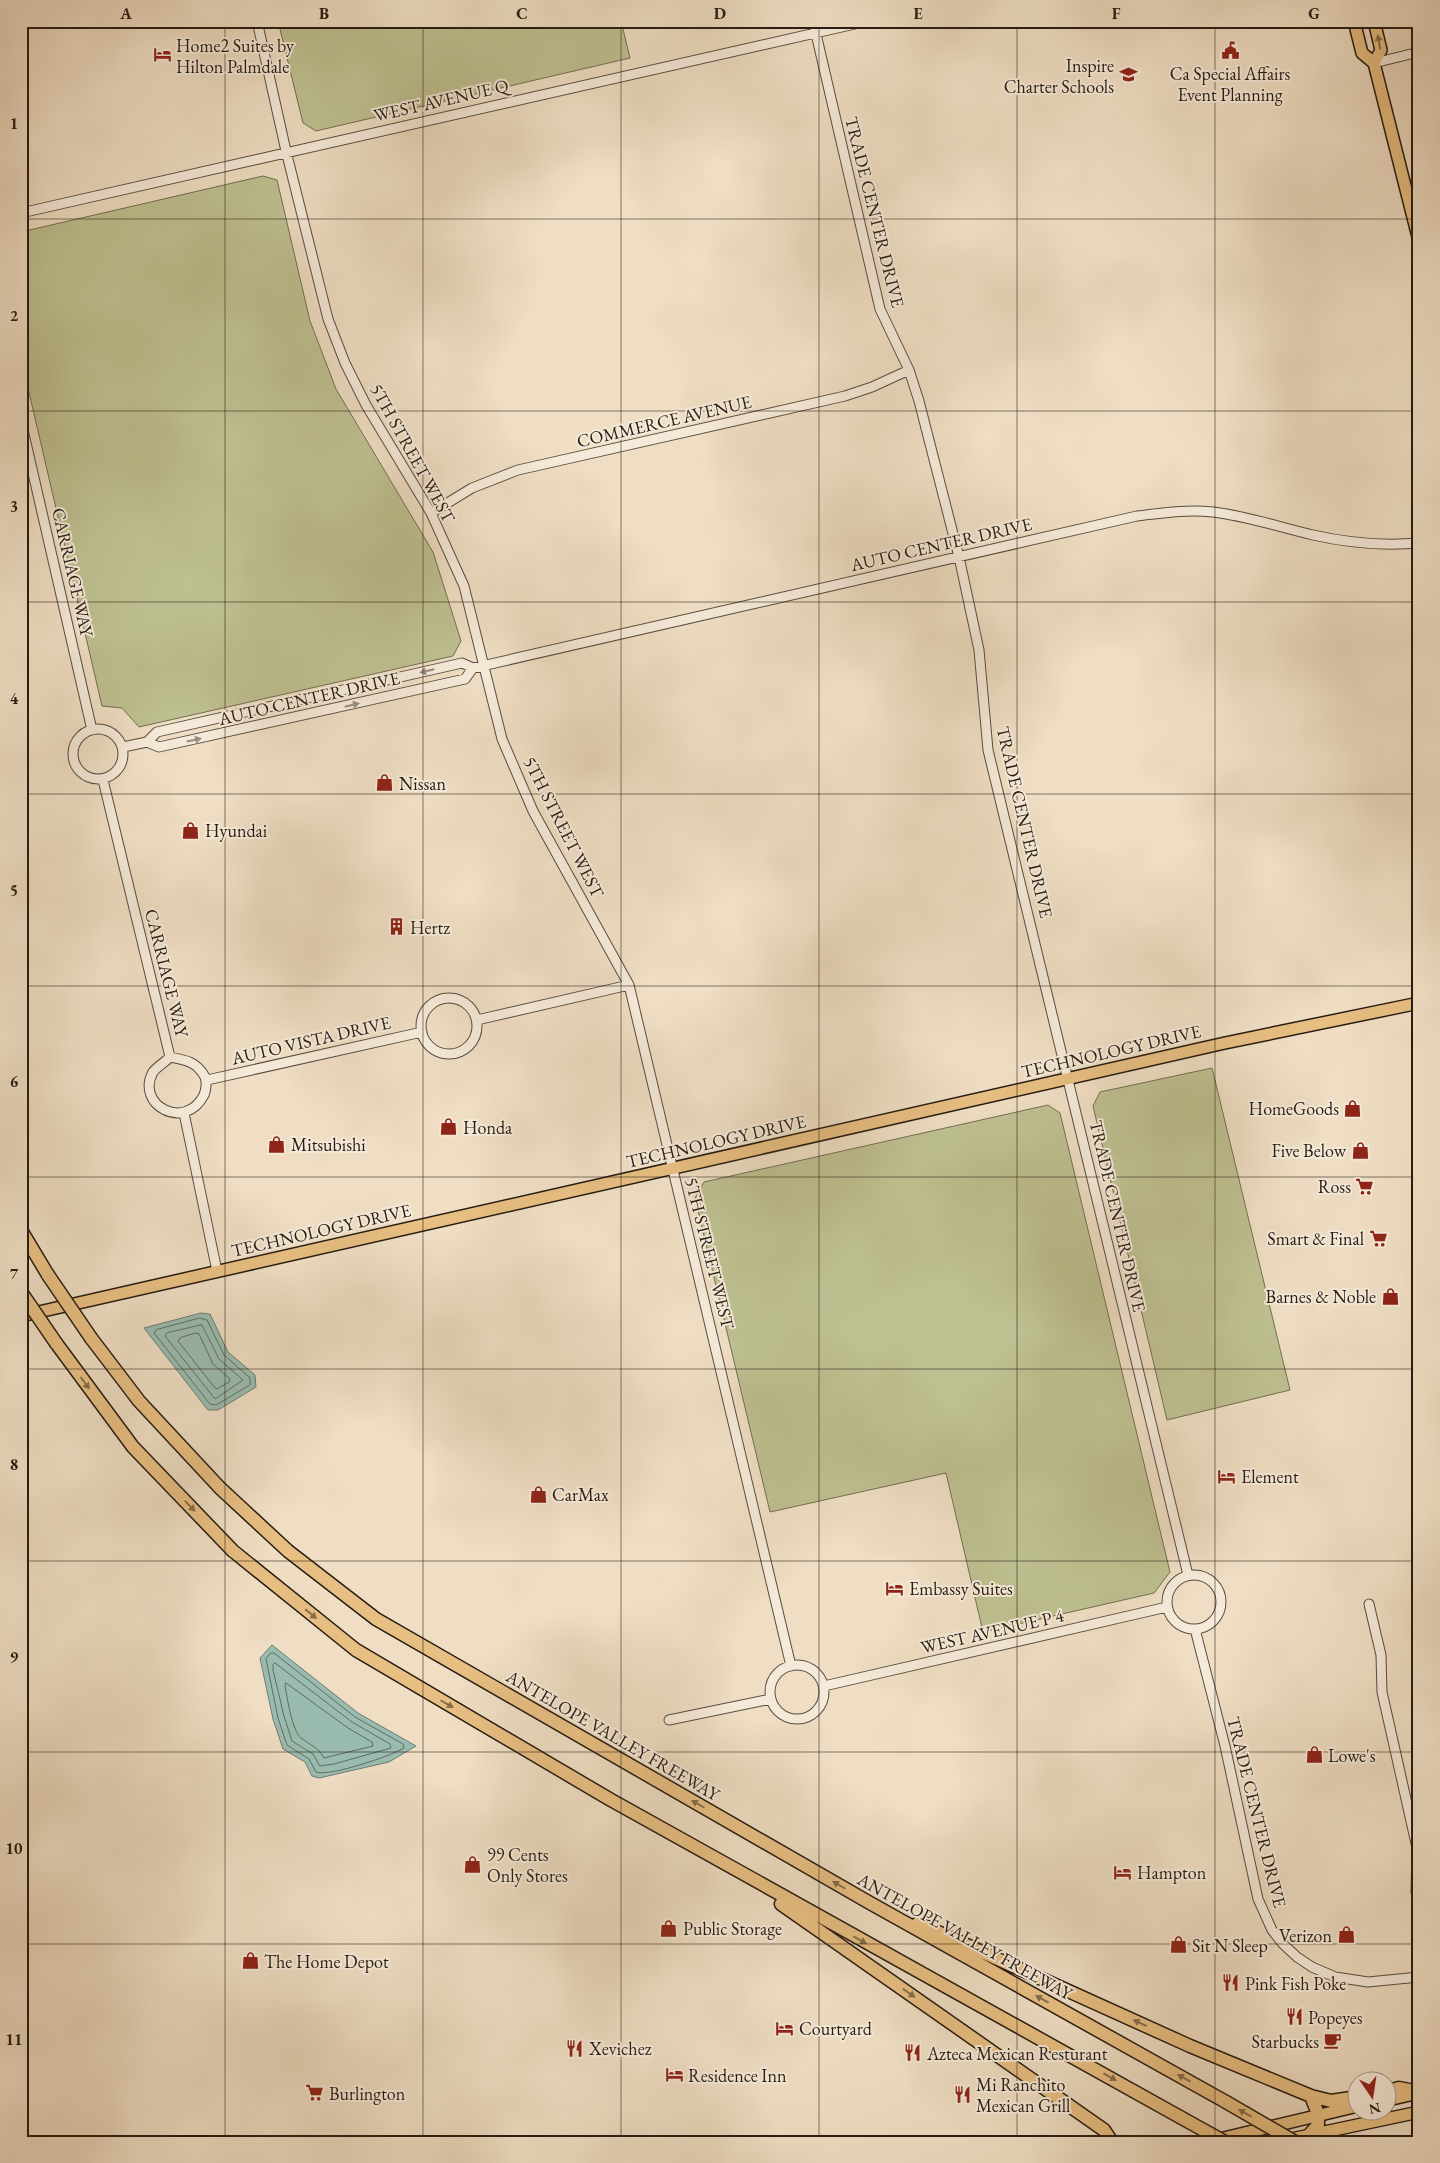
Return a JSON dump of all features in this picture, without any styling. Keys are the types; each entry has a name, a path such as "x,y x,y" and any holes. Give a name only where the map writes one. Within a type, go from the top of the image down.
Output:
{"highway":[{"name":"ANTELOPE VALLEY FREEWAY","path":"21,1230 48,1275 91,1338 139,1401 220,1488 288,1551 376,1619 870,1903 1295,2142"},
{"path":"21,1292 56,1343 133,1447 226,1544 356,1650 611,1800 1225,2142"},
{"path":"756,1882 782,1905 1104,2130 1112,2142"},
{"path":"870,1903 947,1934 1190,2046 1311,2096 1331,2101 1348,2098"},
{"path":"1398,2088 1419,2093"},
{"path":"1310,2134 1318,2125 1318,2114 1311,2096"}],"main road":[{"path":"1354,21 1362,53 1374,63 1419,241"},
{"path":"1374,21 1381,50 1374,63"},
{"name":"TECHNOLOGY DRIVE","path":"21,1316 1225,1043 1419,1004"},
{"path":"1398,2098 1419,2093"},
{"path":"1207,2142 1348,2108"},
{"path":"1277,2142 1419,2112"}],"street":[{"name":"5TH STREET WEST","path":"257,21 286,151 328,319 345,363 366,405 431,513 464,586 502,739 533,811 629,985 791,1666"},
{"name":"TRADE CENTER DRIVE","path":"813,21 880,309 909,370 919,401 959,557 979,650 988,750 1188,1575"},
{"name":"WEST AVENUE Q","path":"21,213 286,151 868,21"},
{"path":"1374,63 1419,52"},
{"name":"COMMERCE AVENUE","path":"431,513 472,488 518,470 845,396 909,370"},
{"name":"CARRIAGE WAY","path":"21,421 92,730"},
{"name":"AUTO CENTER DRIVE","path":"147,742 159,747 330,710 465,679 474,668 484,665 1137,516 1173,511 1211,512 1248,517 1314,535 1353,542 1392,545 1419,543"},
{"name":"AUTO CENTER DRIVE","path":"122,748 147,742 157,732 462,663 474,668"},
{"path":"92,730 105,730 114,734 122,748 123,757 119,769 103,780 84,775 75,764 73,754 76,742 84,733 92,730"},
{"name":"CARRIAGE WAY","path":"103,780 170,1057"},
{"path":"477,1020 629,985"},
{"path":"443,998 457,998 471,1008 477,1020 477,1031 474,1041 467,1048 456,1053 444,1054 434,1050 427,1043 422,1032 421,1023 430,1004 443,998"},
{"name":"AUTO VISTA DRIVE","path":"206,1080 422,1032"},
{"path":"170,1057 194,1063 202,1070 206,1080 205,1093 198,1105 184,1114 169,1113 158,1106 150,1092 150,1082 154,1071 170,1057"},
{"path":"184,1114 217,1271"},
{"path":"1188,1575 1206,1577 1214,1583 1219,1590 1221,1600 1217,1616 1211,1622 1195,1629 1177,1623 1171,1616 1168,1607 1168,1594 1172,1585 1188,1575"},
{"path":"1369,1604 1381,1655 1382,1692 1417,1848 1416,1892 1419,1908"},
{"name":"WEST AVENUE P 4","path":"824,1686 1168,1607"},
{"name":"TRADE CENTER DRIVE","path":"1195,1629 1225,1746 1258,1899 1272,1930 1297,1957 1312,1967 1335,1977 1368,1982 1419,1977"},
{"path":"800,1665 810,1668 817,1674 824,1686 822,1703 817,1711 810,1716 800,1719 790,1718 781,1714 771,1699 772,1682 777,1674 791,1666 800,1665"},
{"path":"669,1720 771,1699"}],"green space":[{"path":"278,21 621,21 630,58 316,131 303,123"},
{"path":"263,176 277,180 310,321 336,389 433,552 461,641 453,656 139,727 122,708 102,706 21,358 21,232"},
{"path":"1212,1068 1290,1390 1167,1420 1093,1106 1100,1092"},
{"path":"1048,1105 1060,1113 1170,1572 1154,1593 983,1632 946,1473 770,1512 695,1198 704,1182"}],"water":[{"path":"201,1313 210,1314 228,1352 255,1375 256,1387 218,1410 208,1410 144,1328"},
{"path":"272,1645 358,1713 416,1746 389,1762 319,1778 312,1776 305,1762 283,1749 273,1719 260,1658"}],"place":[{"name":"Ca Special Affairs Event Planning","path":"1230,50"},
{"name":"Home2 Suites by Hilton Palmdale","path":"162,55"},
{"name":"Inspire Charter Schools","path":"1128,75"},
{"name":"Nissan","path":"385,783"},
{"name":"Hyundai","path":"191,830"},
{"name":"Hertz","path":"396,927"},
{"name":"HomeGoods","path":"1353,1108"},
{"name":"Honda","path":"449,1127"},
{"name":"Mitsubishi","path":"277,1144"},
{"name":"Five Below","path":"1360,1150"},
{"name":"Ross","path":"1365,1186"},
{"name":"Smart & Final","path":"1378,1238"},
{"name":"Barnes & Noble","path":"1390,1296"},
{"name":"Element","path":"1227,1476"},
{"name":"CarMax","path":"538,1494"},
{"name":"Embassy Suites","path":"895,1588"},
{"name":"Lowe's","path":"1314,1755"},
{"name":"99 Cents Only Stores","path":"473,1864"},
{"name":"Hampton","path":"1123,1872"},
{"name":"Public Storage","path":"669,1928"},
{"name":"Verizon","path":"1346,1935"},
{"name":"Sit N Sleep","path":"1178,1945"},
{"name":"The Home Depot","path":"250,1961"},
{"name":"Pink Fish Poke","path":"1231,1983"},
{"name":"Popeyes","path":"1294,2017"},
{"name":"Courtyard","path":"785,2028"},
{"name":"Starbucks","path":"1333,2041"},
{"name":"Xevichez","path":"575,2048"},
{"name":"Azteca Mexican Resturant","path":"913,2053"},
{"name":"Residence Inn","path":"674,2075"},
{"name":"Burlington","path":"315,2093"},
{"name":"Mi Ranchito Mexican Grill","path":"962,2094"}]}
